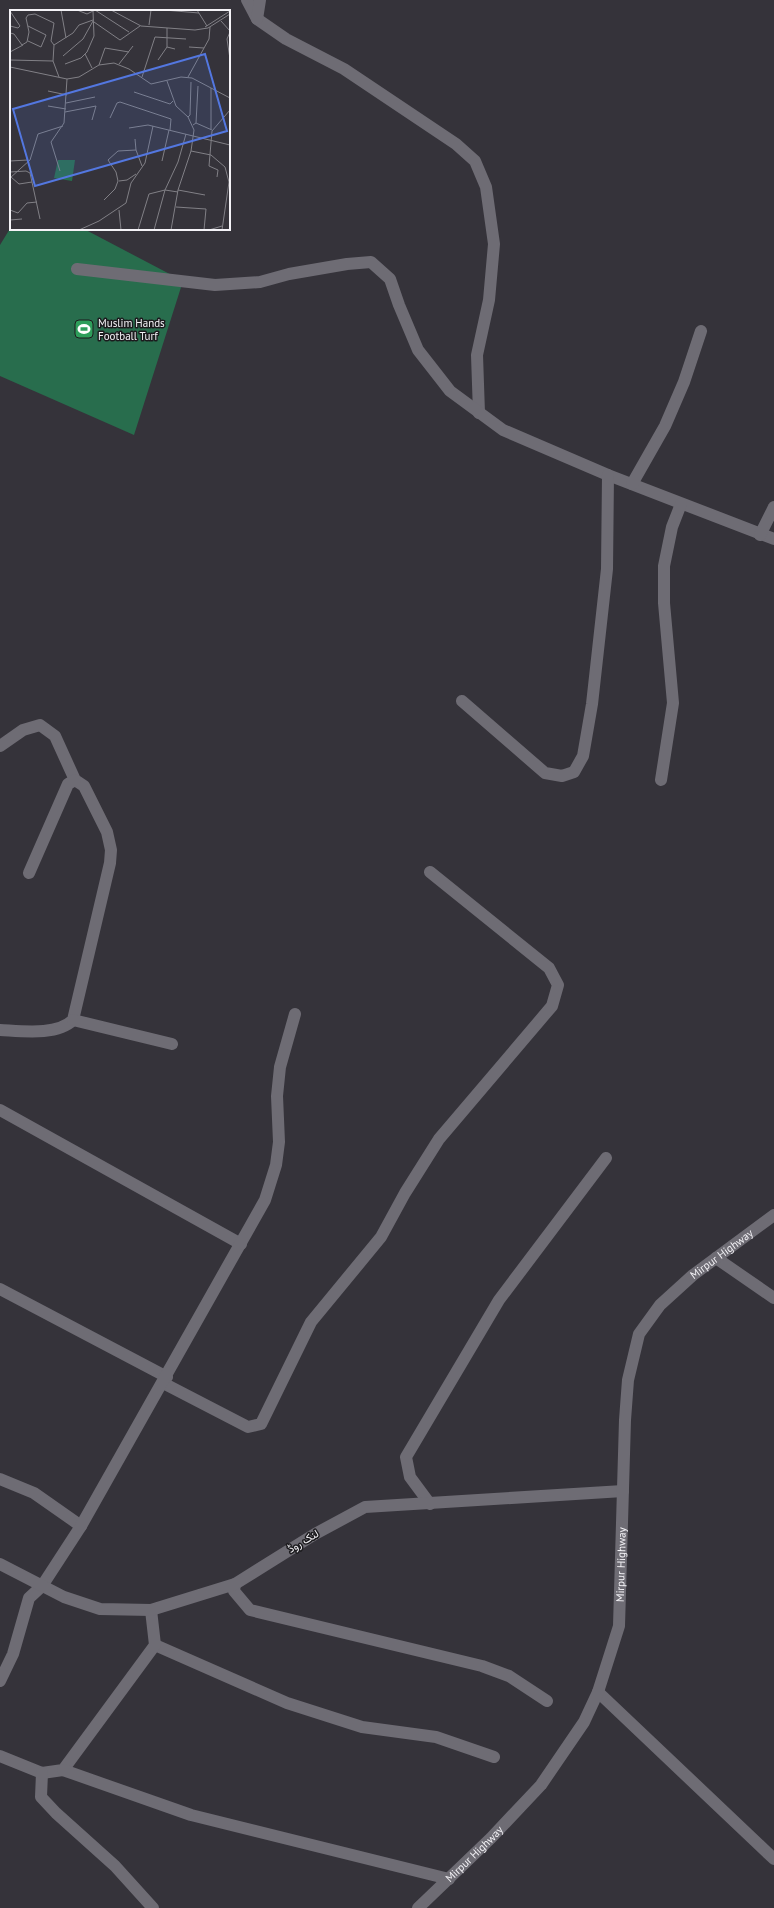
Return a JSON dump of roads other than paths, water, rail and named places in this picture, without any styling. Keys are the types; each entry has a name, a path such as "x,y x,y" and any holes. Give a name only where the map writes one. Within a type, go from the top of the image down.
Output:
{"street":[{"path":"247,0 257,19 286,39 344,69 456,144 475,161 486,187 494,244 489,300 477,355 480,413"},
{"path":"257,19 260,0"},
{"path":"77,269 215,285 260,282 289,274 332,266 371,262 390,279 399,306 418,350 450,390 502,430 680,504 774,539"},
{"path":"632,484 665,426 684,382 701,331"},
{"path":"462,701 545,773 562,776 574,772 583,756 595,680 607,569 608,475"},
{"path":"661,780 673,703 664,603 664,566 672,527 680,504"},
{"path":"760,535 774,507"},
{"path":"0,746 23,730 40,725 56,736 75,780 84,786 107,832 111,850 110,863 73,1020 67,1026 47,1030 0,1030"},
{"path":"29,873 68,784 75,780"},
{"path":"0,1289 248,1427 261,1424 311,1322 381,1237 405,1193 439,1139 552,1006 558,985 549,968 430,872"},
{"path":"0,1681 13,1654 29,1598 42,1586 81,1526 165,1380 265,1200 276,1165 279,1142 277,1096 280,1067 295,1014"},
{"path":"73,1020 172,1044"},
{"path":"0,1110 241,1244"},
{"path":"430,1504 410,1477 406,1457 498,1300 606,1158"},
{"name":"Mirpur Highway","path":"418,1908 491,1838 541,1786 584,1722 598,1692 620,1626 623,1491 628,1380 639,1334 660,1305 693,1275 774,1215"},
{"path":"716,1258 774,1298"},
{"path":"0,1478 34,1493 81,1526"},
{"name":"لنک روڈ","path":"0,1564 64,1597 100,1609 151,1610 235,1584 315,1534 365,1507 623,1491"},
{"path":"235,1584 234,1592 250,1610 482,1666 509,1676 547,1702"},
{"path":"64,1770 155,1645 151,1610"},
{"path":"155,1645 287,1703 362,1727 436,1737 494,1757"},
{"path":"598,1692 774,1859"},
{"path":"0,1756 42,1773 64,1770 191,1815 449,1879"},
{"path":"42,1773 41,1797 56,1813 116,1866 153,1908"}],"place":[{"name":"Muslim Hands Football Turf","path":"84,329"}]}
